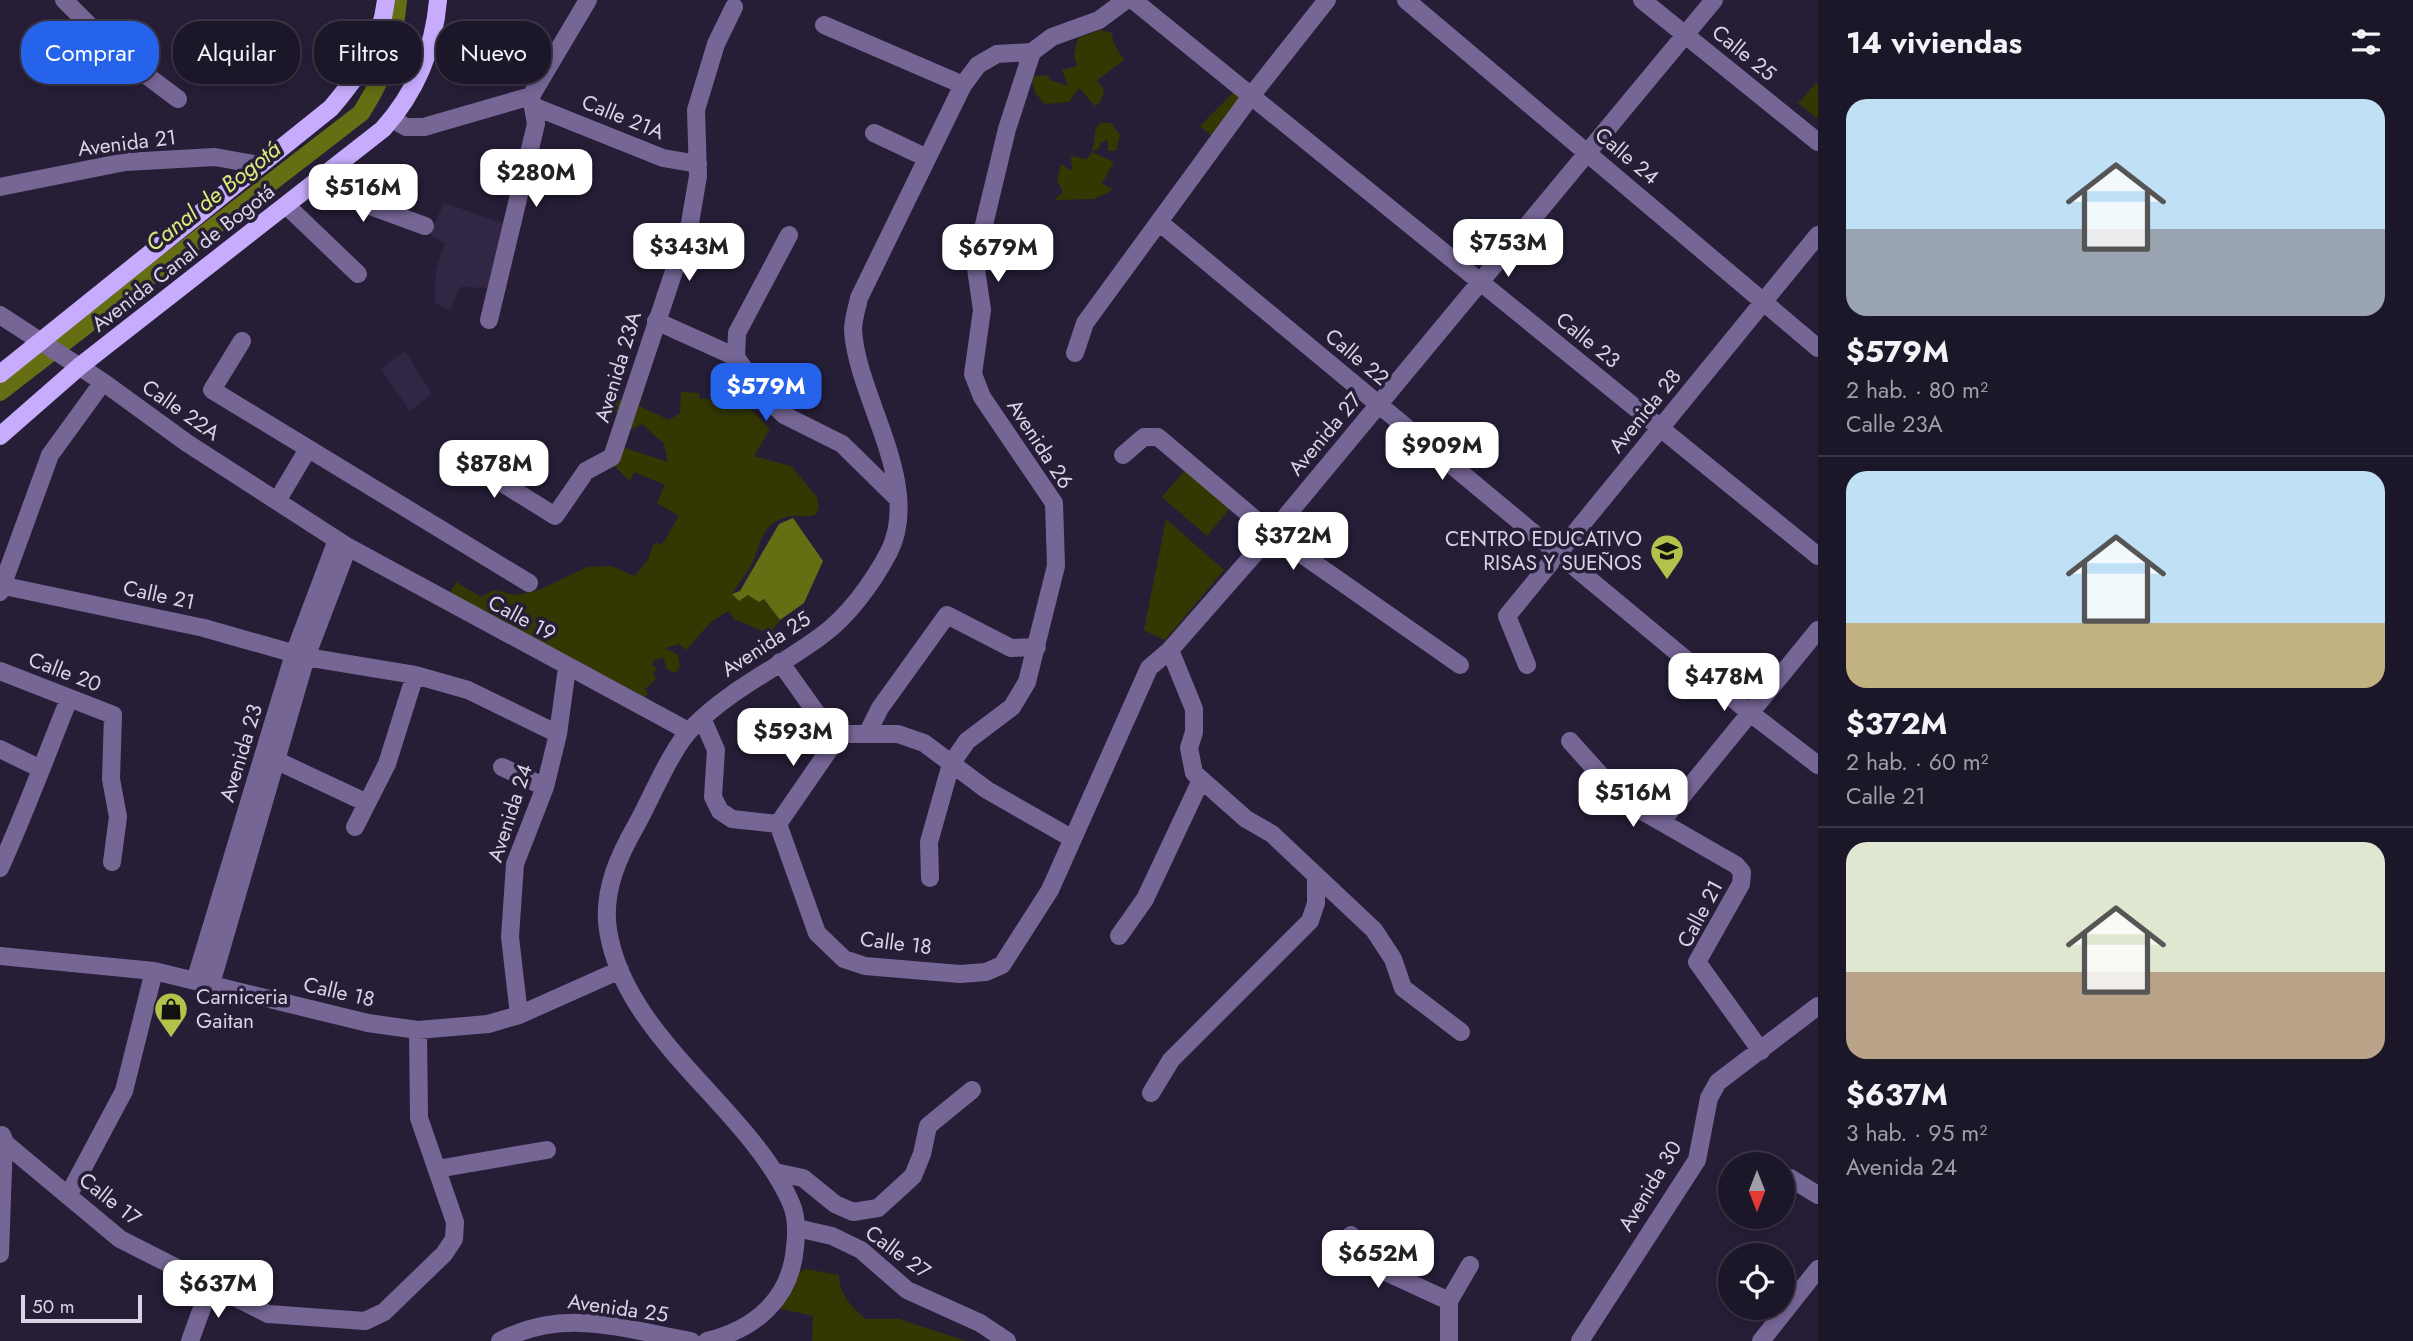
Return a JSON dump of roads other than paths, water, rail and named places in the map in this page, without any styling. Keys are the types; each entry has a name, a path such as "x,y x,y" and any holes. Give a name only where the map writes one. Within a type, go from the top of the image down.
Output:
{"main road":[{"path":"0,374 46,343 331,108 364,65 382,24 387,0"},
{"name":"Avenida Canal de Bogotá","path":"0,436 77,364 287,206 392,119 416,83 427,57 438,0"}],"street":[{"path":"64,0 118,54 178,99"},
{"path":"489,320 537,124 532,101 588,0"},
{"name":"Avenida 25","path":"707,1341 741,1338 765,1313 784,1287 794,1265 797,1228 793,1206 775,1172 648,1018 620,970 608,929 610,888 620,855 688,731 730,693 823,635 851,608 890,551 897,524 898,499 892,467 857,355 853,327 859,298 963,85 978,65 997,54 1032,52 1052,37 1099,20 1126,0"},
{"name":"Calle 23","path":"1133,0 1818,556"},
{"path":"1076,353 1085,323 1251,96 1327,0"},
{"name":"Calle 24","path":"1406,0 1818,348"},
{"name":"Calle 25","path":"1642,0 1818,142"},
{"name":"Avenida 27","path":"1002,965 1050,890 1149,668 1170,650 1379,405 1714,0"},
{"name":"Avenida 23A","path":"453,452 555,516 586,471 612,457 690,223 698,164 696,110 716,44 734,7"},
{"path":"824,25 963,85"},
{"name":"Avenida 26","path":"930,877 929,842 951,764 967,741 1012,707 1027,682 1056,566 1054,503 982,397 973,374 982,310 975,262 996,170 1032,52"},
{"path":"392,119 406,127 424,127 532,101"},
{"name":"Calle 21A","path":"532,101 663,158 698,164"},
{"path":"874,133 927,159"},
{"name":"Avenida 21","path":"0,187 125,163 215,157 260,165"},
{"path":"325,176 362,203 425,226"},
{"path":"287,206 358,274"},
{"name":"Calle 22","path":"1159,222 1749,712 1818,765"},
{"path":"736,357 737,333 789,235"},
{"name":"Avenida 28","path":"1527,666 1507,616 1818,235"},
{"name":"Calle 22A","path":"0,315 77,364 187,443 343,544"},
{"path":"656,321 736,357 761,392 784,415 842,444 898,499"},
{"path":"242,341 212,390 529,583"},
{"path":"1,588 50,454 103,382"},
{"path":"1123,455 1144,437 1158,437 1270,532 1460,665"},
{"path":"277,501 308,449"},
{"name":"Avenida 23","path":"203,982 300,656 343,544"},
{"name":"Calle 19","path":"343,544 567,668 688,731"},
{"name":"Calle 21","path":"1,588 204,628 300,656 415,675 468,690 558,734"},
{"path":"868,732 880,708 947,615 1011,648 1037,647"},
{"path":"1661,822 1818,630"},
{"path":"1170,650 1194,709 1194,732 1189,748 1194,773 1246,819 1272,834 1315,879 1374,930 1393,959 1403,988 1461,1032"},
{"path":"780,662 825,725 840,734 898,734 924,743 1029,817 1073,839"},
{"name":"Avenida 24","path":"519,1015 510,937 514,864 545,787 558,734 567,668"},
{"name":"Calle 20","path":"0,671 113,715 111,779 118,817 112,863"},
{"path":"355,827 387,764 415,675"},
{"path":"0,868 36,789 41,769 69,699"},
{"path":"702,718 716,750 713,797 720,811 732,819 778,824 840,734"},
{"name":"Calle 21","path":"1570,741 1623,800 1736,865 1742,872 1741,884 1697,962 1761,1051"},
{"path":"0,749 41,769"},
{"path":"271,759 367,803"},
{"path":"502,767 545,787"},
{"path":"1119,936 1145,899 1201,780"},
{"name":"Calle 18","path":"778,824 817,933 844,959 865,965 960,974 986,972 1002,965"},
{"path":"1151,1093 1171,1060 1310,921 1315,903 1315,879"},
{"name":"Calle 18","path":"0,956 153,971 368,1023 418,1030 488,1024 519,1015 620,970"},
{"path":"68,1196 124,1091 153,971"},
{"name":"Avenida 30","path":"1580,1341 1697,1160 1709,1098 1718,1082 1818,1006"},
{"path":"418,1030 419,1118 437,1169 547,1150"},
{"path":"775,1172 803,1178 835,1204 853,1212 878,1208 913,1176 922,1154 928,1126 972,1090"},
{"path":"0,1254 1,1137"},
{"name":"Calle 17","path":"1,1137 120,1239 268,1314 365,1321 384,1312 454,1239 455,1222 437,1169"},
{"path":"1796,1182 1818,1195"},
{"name":"Calle 27","path":"797,1228 832,1236 861,1250 907,1290 980,1322 1007,1341"},
{"path":"1351,1235 1362,1261 1449,1301"},
{"path":"1449,1341 1449,1301 1470,1265"},
{"path":"1761,1341 1812,1292 1818,1269"},
{"path":"190,1341 210,1286"},
{"name":"Avenida 25","path":"500,1341 519,1331 552,1322 586,1323 691,1341"}],"waterway":[{"name":"Canal de Bogotá","path":"0,392 361,113 388,59 398,0"}],"place":[{"name":"CENTRO EDUCATIVO RISAS Y SUEÑOS","path":"1667,581"},
{"name":"Carniceria Gaitan","path":"171,1039"}]}
